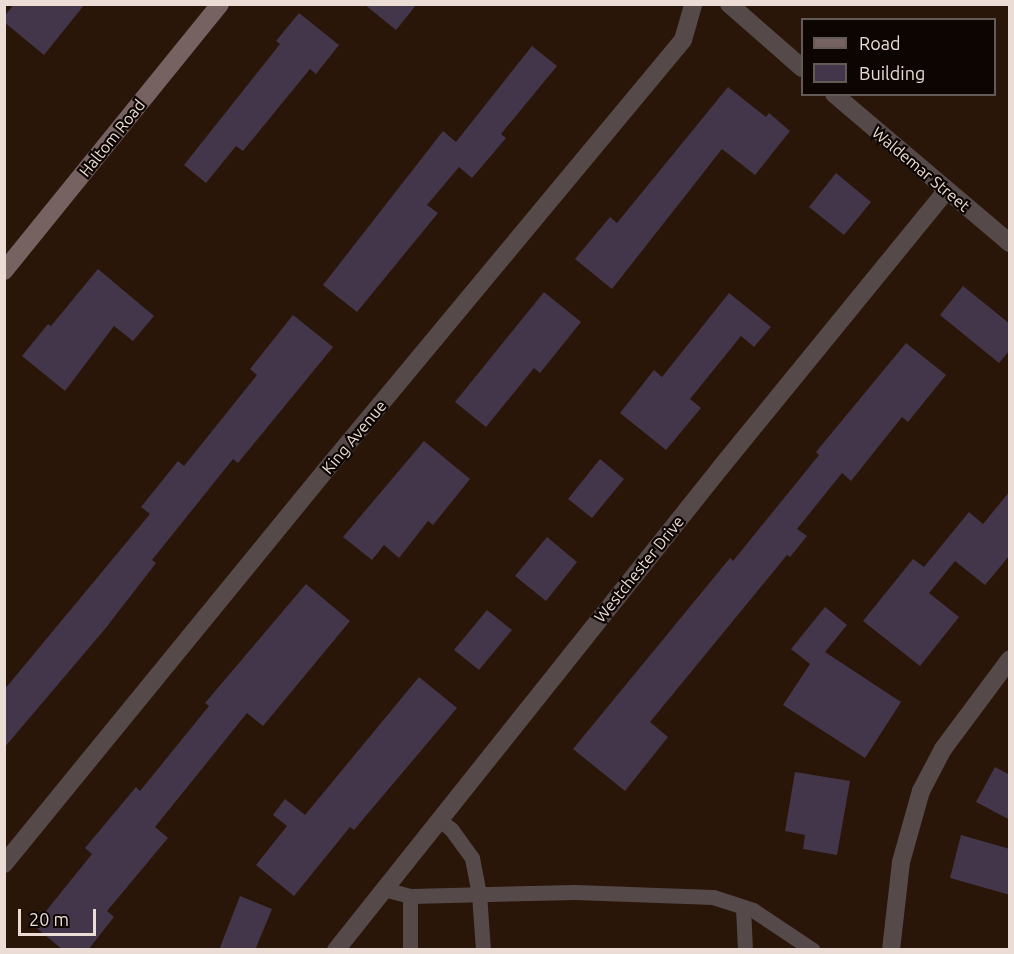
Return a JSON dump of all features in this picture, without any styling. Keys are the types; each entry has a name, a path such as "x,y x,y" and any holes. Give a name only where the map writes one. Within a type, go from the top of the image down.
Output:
{"main road":[{"name":"Haltom Road","path":"4,271 220,4"}],"street":[{"name":"King Avenue","path":"4,864 683,40 693,4"},
{"path":"729,4 801,67"},
{"name":"Waldemar Street","path":"836,96 1010,243"},
{"name":"Westchester Drive","path":"336,950 728,458 946,191"},
{"path":"891,950 901,862 921,791 943,749 1010,659"}],"lane":[{"path":"439,820 451,829 472,858 479,894 483,950"},
{"path":"384,889 410,896 575,892 713,897 753,910 813,950"},
{"path":"410,896 410,950"},
{"path":"743,907 745,950"}],"building":[{"path":"14,4 85,4 44,55 4,22 4,17"},
{"path":"364,4 417,4 396,30"},
{"path":"299,13 339,45 316,74 310,69 243,151 236,146 206,183 184,165 280,44 276,41"},
{"path":"532,46 557,66 501,134 506,138 472,178 459,167 427,205 438,213 357,312 323,285 443,131 456,142"},
{"path":"728,87 766,117 769,113 790,131 755,175 722,149 612,289 575,259 610,217 617,223"},
{"path":"836,173 871,202 844,235 809,207"},
{"path":"98,269 154,316 133,341 114,326 65,391 22,356 48,324 51,326"},
{"path":"963,286 1010,324 1010,350 999,363 940,315"},
{"path":"544,292 581,322 540,373 534,368 486,427 455,402"},
{"path":"729,293 771,327 754,347 741,336 690,399 701,408 666,450 620,413 654,370 662,377"},
{"path":"293,315 333,347 238,463 233,459 152,560 156,563 105,629 4,748 4,690 150,514 141,507 178,461 184,466 257,375 250,369"},
{"path":"906,343 946,375 908,422 902,417 851,481 842,473 797,529 807,536 790,557 787,555 650,722 668,737 625,791 573,749 730,558 733,561 819,455 816,452"},
{"path":"424,441 470,479 433,525 428,521 399,558 384,545 372,560 343,537"},
{"path":"600,459 624,479 592,518 568,499"},
{"path":"1010,491 1010,555 985,585 955,561 929,593 959,617 920,666 863,621 913,559 924,567 969,512 983,524"},
{"path":"547,537 577,562 546,601 515,576"},
{"path":"306,584 350,621 263,726 247,713 155,827 168,838 107,911 114,917 88,950 63,950 34,926 92,854 85,848 136,787 140,791 209,706 205,703"},
{"path":"825,607 847,625 825,652 901,702 865,758 783,705 810,664 791,649"},
{"path":"487,610 512,630 479,670 454,650"},
{"path":"419,677 457,708 354,830 350,827 294,896 256,865 287,826 273,815 285,799 305,815"},
{"path":"995,767 1010,775 1010,820 976,802"},
{"path":"795,772 850,781 837,855 803,849 805,835 785,831"},
{"path":"961,835 1010,849 1010,895 950,878"},
{"path":"240,896 272,909 255,950 219,950"}]}
